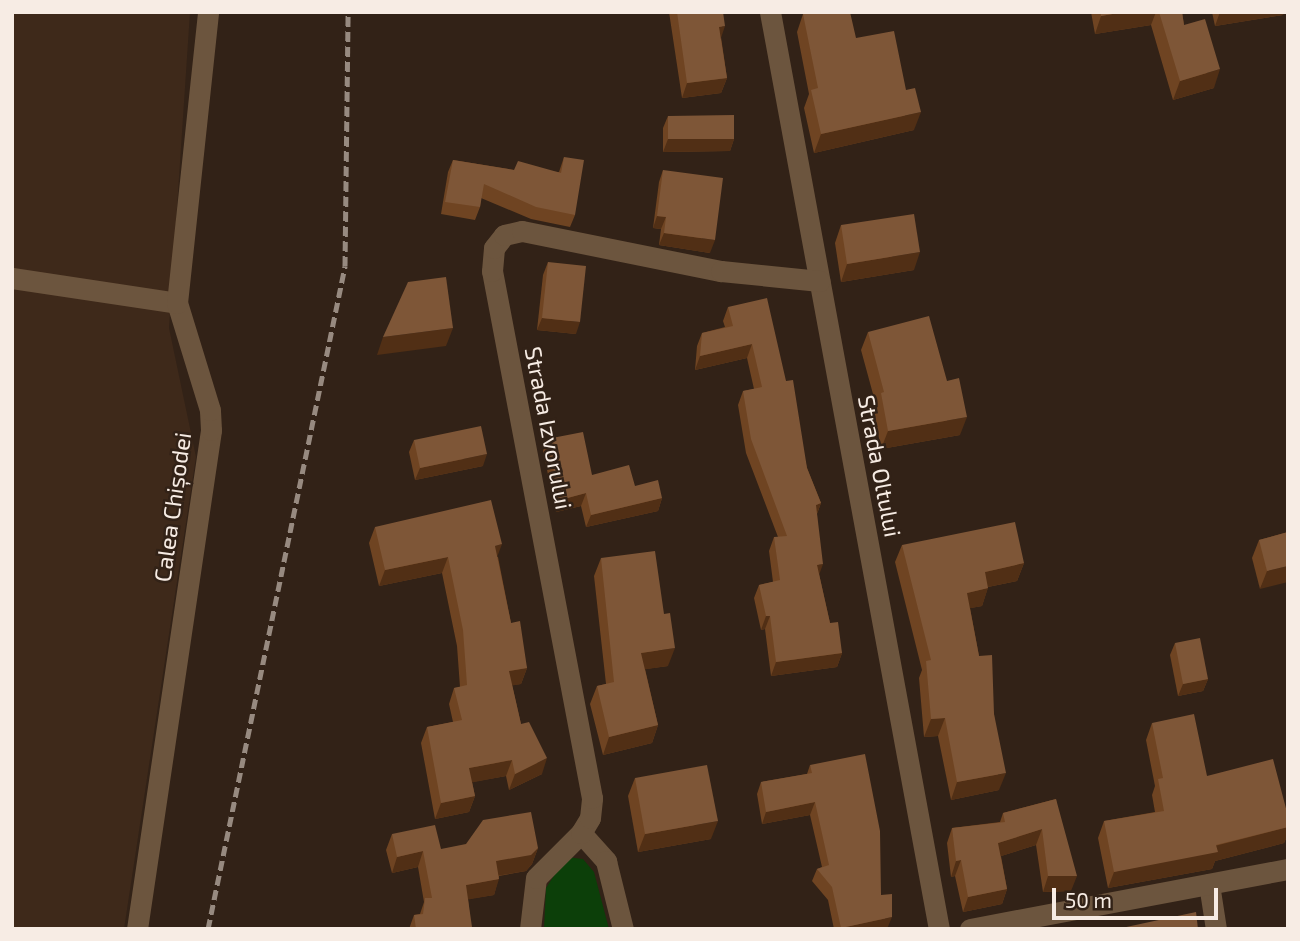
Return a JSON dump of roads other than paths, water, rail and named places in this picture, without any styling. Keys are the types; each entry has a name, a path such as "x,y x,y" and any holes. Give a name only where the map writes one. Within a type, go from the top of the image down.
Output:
{"street":[{"name":"Calea Chișodei","path":"137,929 211,430 210,410 177,303 208,12"},
{"name":"Strada Oltului","path":"770,12 939,929"},
{"name":"Strada Izvorului","path":"530,929 536,878 581,833 590,818 592,798 492,271 494,248 504,235 522,231 721,271 819,281"},
{"path":"12,278 177,303"},
{"path":"581,833 606,861 623,929"},
{"path":"970,929 1288,869"},
{"path":"1209,884 1216,929"}],"railway":[{"path":"208,929 345,266 348,12"}]}
